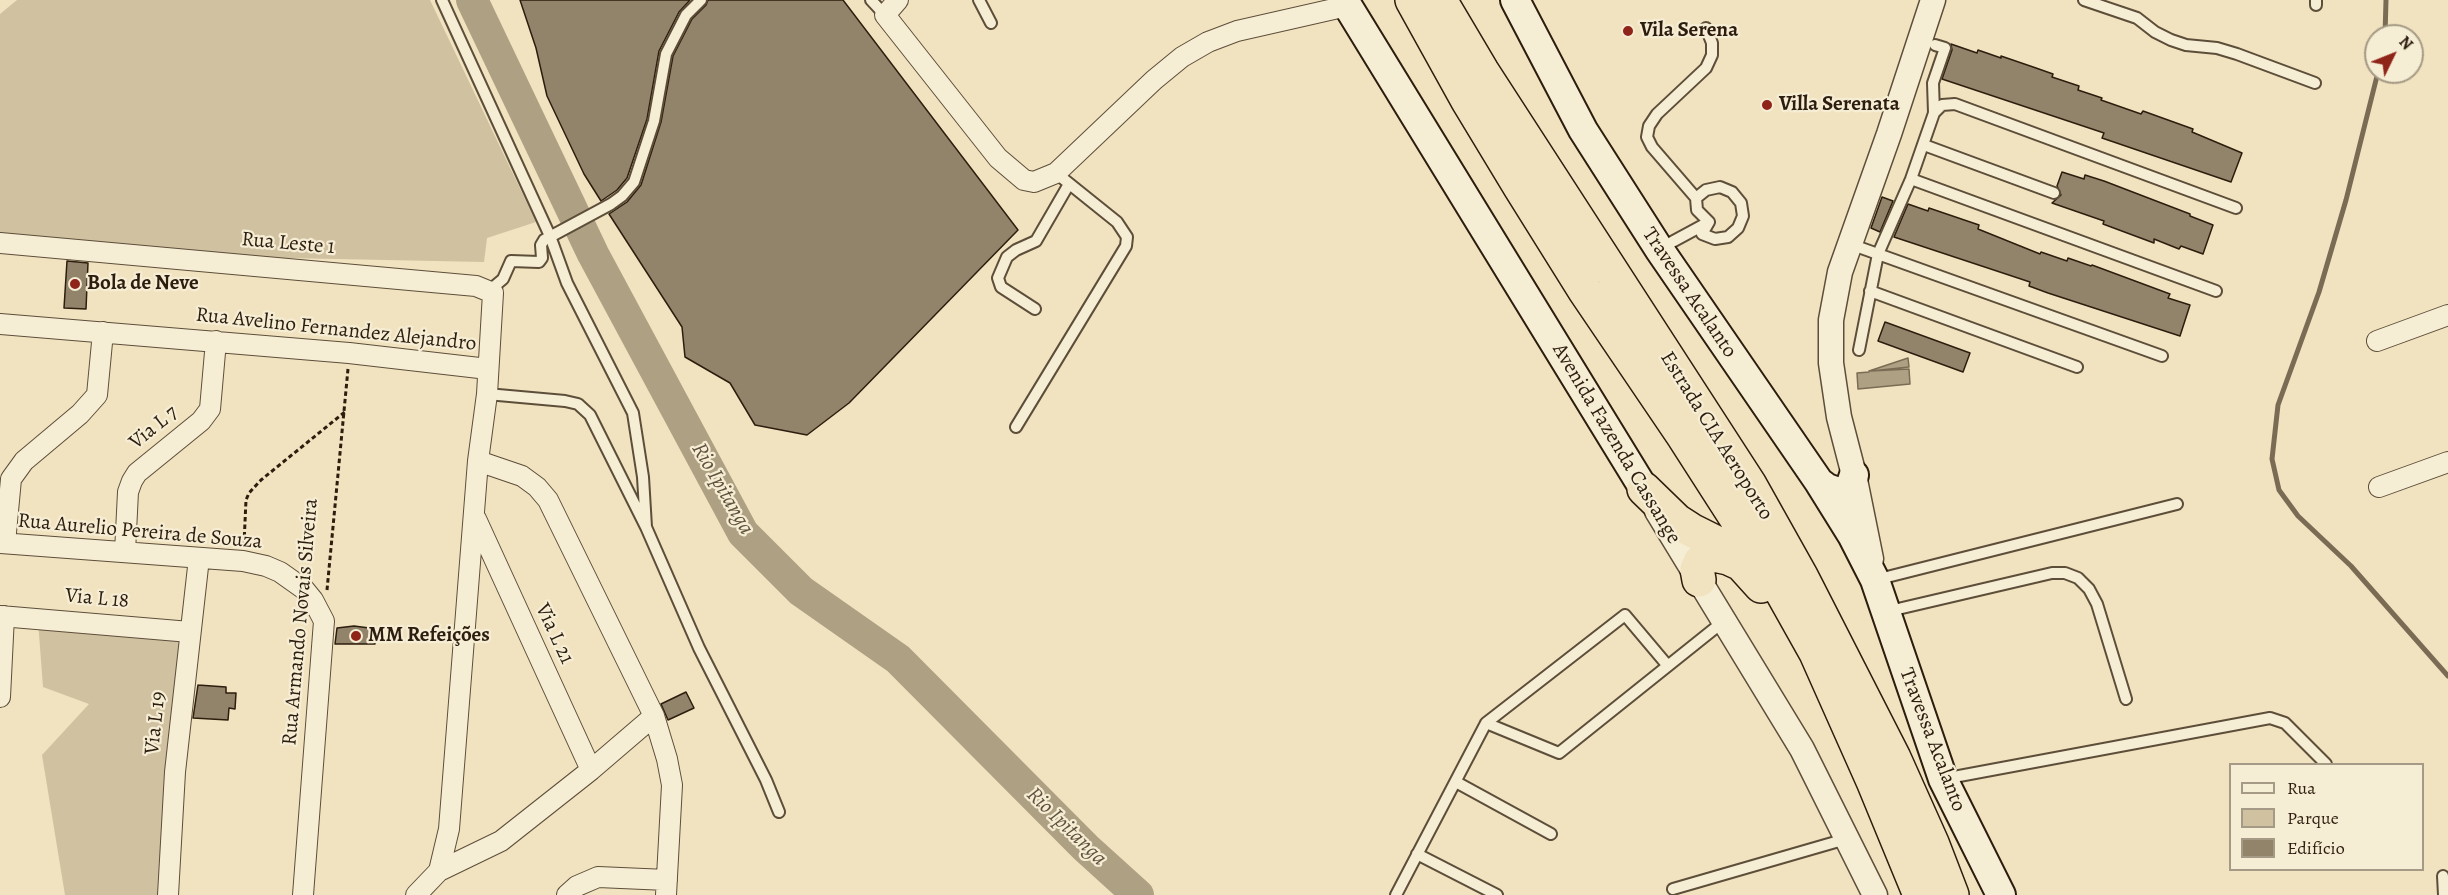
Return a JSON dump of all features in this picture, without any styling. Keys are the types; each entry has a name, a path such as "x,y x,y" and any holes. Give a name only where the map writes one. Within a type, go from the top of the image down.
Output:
{"highway":[{"name":"Estrada CIA Aeroporto","path":"1412,0 1468,101 1585,291 1684,437 1770,571 1816,654 1874,781 1920,895"},
{"name":"Estrada CIA Aeroporto","path":"1440,0 1482,71 1755,495 1806,585 1894,758 1932,843 1952,895"},
{"path":"1644,489 1677,521 1721,545 1741,564 1816,654"},
{"path":"1699,580 1700,562 1706,557 1714,555 1741,564"}],"main road":[{"name":"Travessa Acalanto","path":"1515,0 1583,129 1659,249 1843,518 1875,580 1943,779 2001,895"},
{"name":"Avenida Fazenda Cassange","path":"1345,3 1644,489"},
{"path":"1819,482 1841,493 1850,487 1854,475"}],"street":[{"path":"898,0 885,15 998,158 1024,180 1034,182 1062,178 1154,80 1182,57 1208,42 1237,31 1345,3"},
{"name":"Travessa Acalanto","path":"1875,580 1854,475 1839,417 1831,363 1831,320 1840,272 1933,0"},
{"name":"Rua Leste 1","path":"0,243 453,283 490,290"},
{"path":"488,369 494,299 490,290"},
{"path":"2377,341 2448,315"},
{"name":"Rua Avelino Fernandez Alejandro","path":"0,324 349,353 488,369 478,461 449,829 439,871"},
{"path":"2,543 11,479 24,462 80,414 97,395 103,332"},
{"name":"Via L 7","path":"125,552 128,492 132,481 138,473 201,421 210,409 216,341"},
{"path":"478,461 522,476 537,487 548,500 654,716 667,759 672,785 667,888 598,877 577,886 567,895"},
{"path":"2379,487 2448,462"},
{"name":"Avenida Fazenda Cassange","path":"1644,489 1802,749 1875,895"},
{"name":"Via L 21","path":"475,517 591,770"},
{"name":"Rua Aurelio Pereira de Souza","path":"2,543 243,561 266,566 294,581 313,600 324,621"},
{"name":"Via L 19","path":"168,895 175,772 199,558"},
{"path":"0,697 2,616"},
{"name":"Via L 18","path":"2,616 190,632"},
{"name":"Rua Armando Novais Silveira","path":"303,895 324,621"},
{"path":"416,895 439,871 501,841 591,770 654,716"}],"lane":[{"path":"442,0 554,233 567,283 633,413 643,477 646,527"},
{"path":"490,290 503,279 511,261 541,261 541,245 554,233 611,204 622,196 634,182 654,121 666,54 686,15 701,0"},
{"path":"871,0 885,15"},
{"path":"980,0 991,22"},
{"path":"2084,0 2137,18 2155,32 2171,40 2186,45 2217,48 2315,83"},
{"path":"1706,28 1712,43 1712,55 1706,68 1657,114 1649,126 1647,137 1652,147 1696,198 1697,210 1709,222"},
{"path":"1934,113 1933,83 1945,48 1935,45"},
{"path":"1858,350 1878,254 1911,179 1934,113 1942,105 1955,104 2236,208"},
{"path":"1924,145 2054,193"},
{"path":"1016,427 1126,246 1127,237 1124,229 1062,178 1036,241 1007,257 998,278 1001,287 1035,309"},
{"path":"1911,179 2216,291"},
{"path":"1696,198 1706,190 1720,188 1732,192 1741,202 1743,216 1738,228 1728,237 1715,239 1702,234 1709,222"},
{"path":"1659,249 1709,222"},
{"path":"1850,244 2162,356"},
{"path":"1870,291 2077,367"},
{"path":"487,394 565,401 584,408 596,426 646,527 699,648 766,780 779,812"},
{"path":"1875,580 2177,504"},
{"path":"1885,612 2052,573 2065,573 2078,578 2089,589 2097,604 2126,699"},
{"path":"1396,895 1486,723 1625,615 1668,666"},
{"path":"1486,723 1559,753 1724,621"},
{"path":"1943,779 2270,718 2285,723 2324,763"},
{"path":"1456,782 1551,834"},
{"path":"1673,889 1846,839"},
{"path":"1417,854 1497,895"},
{"path":"2443,876 2444,895"}],"path":[{"name":"Rua Armando Novais Silveira","path":"324,621 346,411 349,353"},
{"path":"243,561 246,500 249,493 261,480 346,411"}],"green space":[{"path":"17,0 430,0 536,222 487,238 484,262 89,254 0,248 0,14"},
{"path":"38,621 195,636 160,895 65,895 42,755 89,704 43,687"}],"shaded area":[{"path":"1908,358 1909,367 1871,371 1909,369 1910,384 1858,389 1857,373 1869,372 1869,371"}],"building":[{"path":"520,0 690,0 679,12 659,51 647,119 627,178 617,190 601,201 584,174 547,96 536,48"},
{"path":"708,0 843,0 1018,230 849,403 807,435 755,425 730,383 685,357 682,327 609,214 627,202 641,185 661,122 673,56 692,19"},
{"path":"1951,44 1977,53 1978,50 2001,58 2001,56 2053,74 2052,77 2079,86 2078,90 2102,98 2101,100 2141,114 2143,111 2193,129 2192,132 2242,153 2231,182 2102,138 2104,133 1942,79 1952,50"},
{"path":"2062,172 2084,179 2085,175 2104,181 2213,225 2203,254 2181,246 2179,249 2154,239 2154,243 2103,224 2104,221 2052,203 2061,195 2057,186"},
{"path":"1882,197 1893,201 1880,232 1871,228"},
{"path":"1908,204 1928,211 1929,208 1979,225 1978,229 2040,254 2041,252 2067,261 2068,258 2092,265 2170,294 2168,298 2190,305 2180,336 2048,293 2029,286 2030,282 1894,237"},
{"path":"67,261 88,263 86,309 64,308"},
{"path":"1885,322 1970,353 1963,372 1878,341"},
{"name":"MM Refeições","path":"354,626 377,629 375,644 335,644 337,628"},
{"path":"198,685 226,687 226,693 236,693 235,709 229,708 228,720 193,718"},
{"path":"686,692 694,708 668,720 661,704"}],"waterway":[{"name":"Rio Ipitanga","path":"472,0 593,254 743,533 801,591 898,659 1086,848 1138,895"},
{"path":"2385,24 2386,0"},
{"path":"2375,84 2346,200 2319,292 2278,405 2272,459 2279,490 2298,516 2351,566 2448,676"}],"place":[{"name":"Vila Serena","path":"1628,31"},
{"name":"Villa Serenata","path":"1767,105"},
{"name":"Bola de Neve","path":"75,284"},
{"name":"MM Refeições","path":"356,636"}]}
